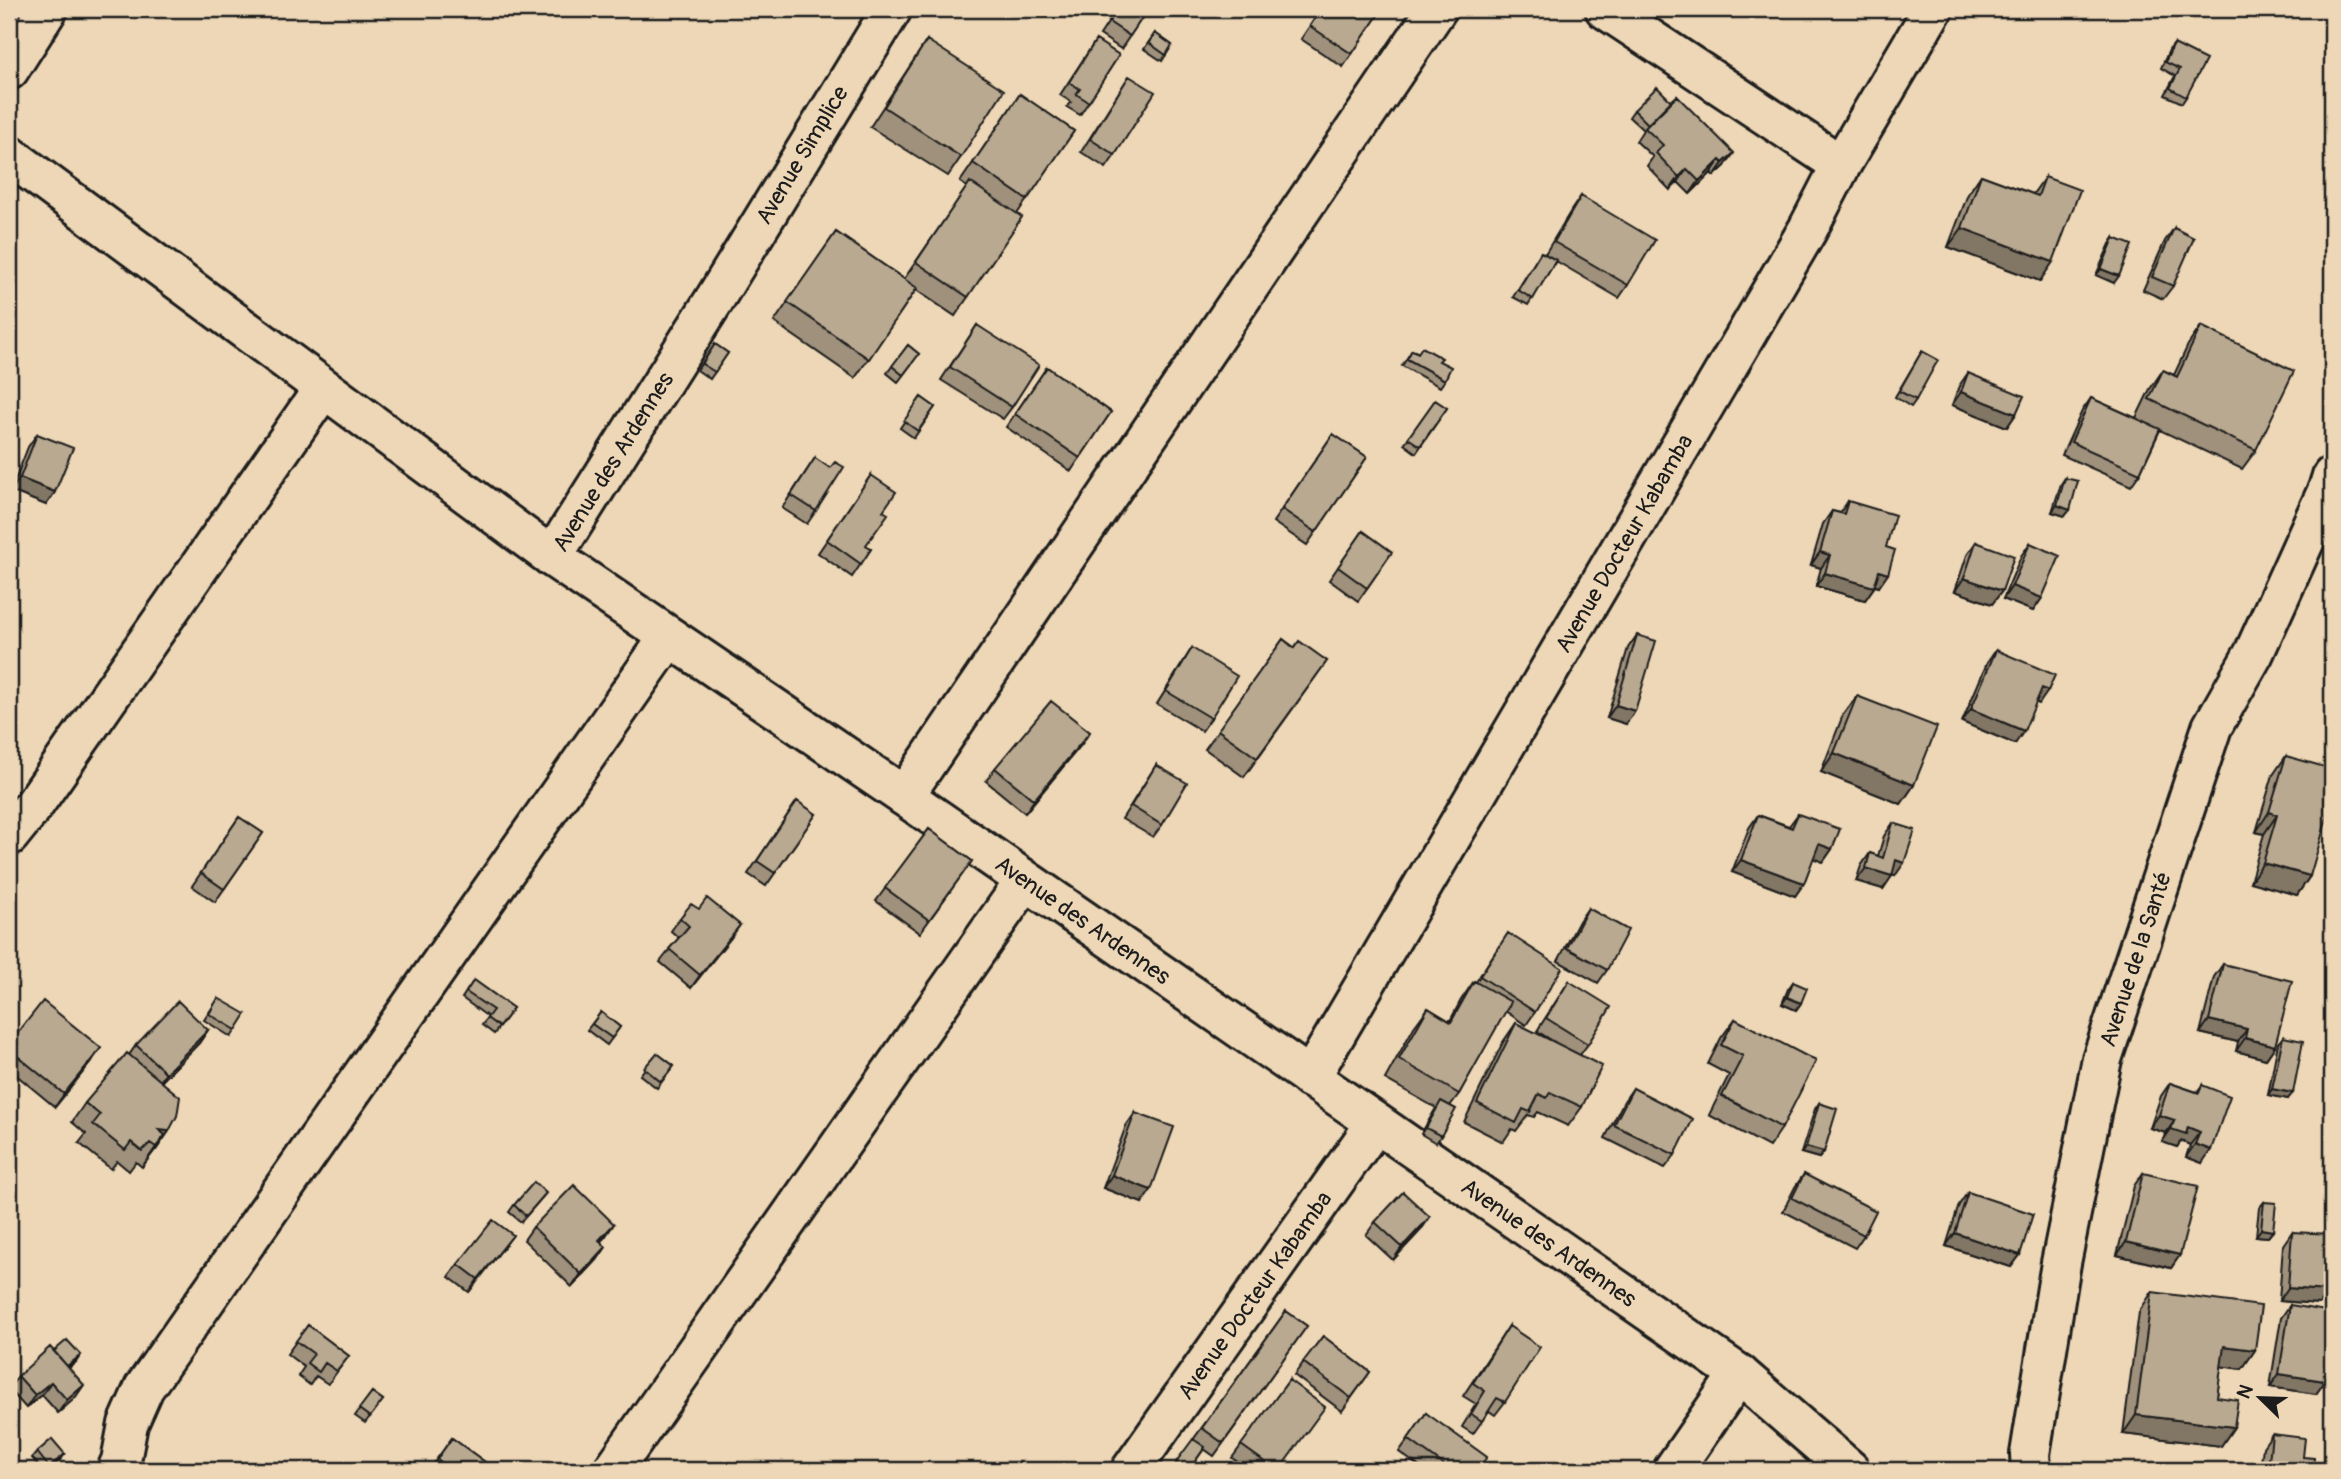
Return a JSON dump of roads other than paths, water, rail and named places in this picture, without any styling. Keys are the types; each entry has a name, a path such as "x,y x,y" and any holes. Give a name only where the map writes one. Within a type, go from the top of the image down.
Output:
{"street":[{"path":"9,70 47,9"},
{"name":"Avenue Simplice","path":"713,302 892,9"},
{"path":"904,796 1437,9"},
{"path":"1605,9 1841,165"},
{"name":"Avenue Docteur Kabamba","path":"1310,1078 1808,229 1841,165 1933,9"},
{"path":"9,155 552,557"},
{"name":"Avenue des Ardennes","path":"713,302 552,557 904,796 1739,1374 1850,1470"},
{"path":"9,836 34,805 323,388"},
{"name":"Avenue de la Santé","path":"2031,1470 2030,1454 2061,1263 2102,1059 2213,727 2254,653 2332,476"},
{"path":"124,1467 128,1423 144,1388 668,637"},
{"path":"613,1470 1025,881"},
{"name":"Avenue Docteur Kabamba","path":"1131,1470 1376,1122"},
{"path":"1673,1470 1739,1374"}]}
